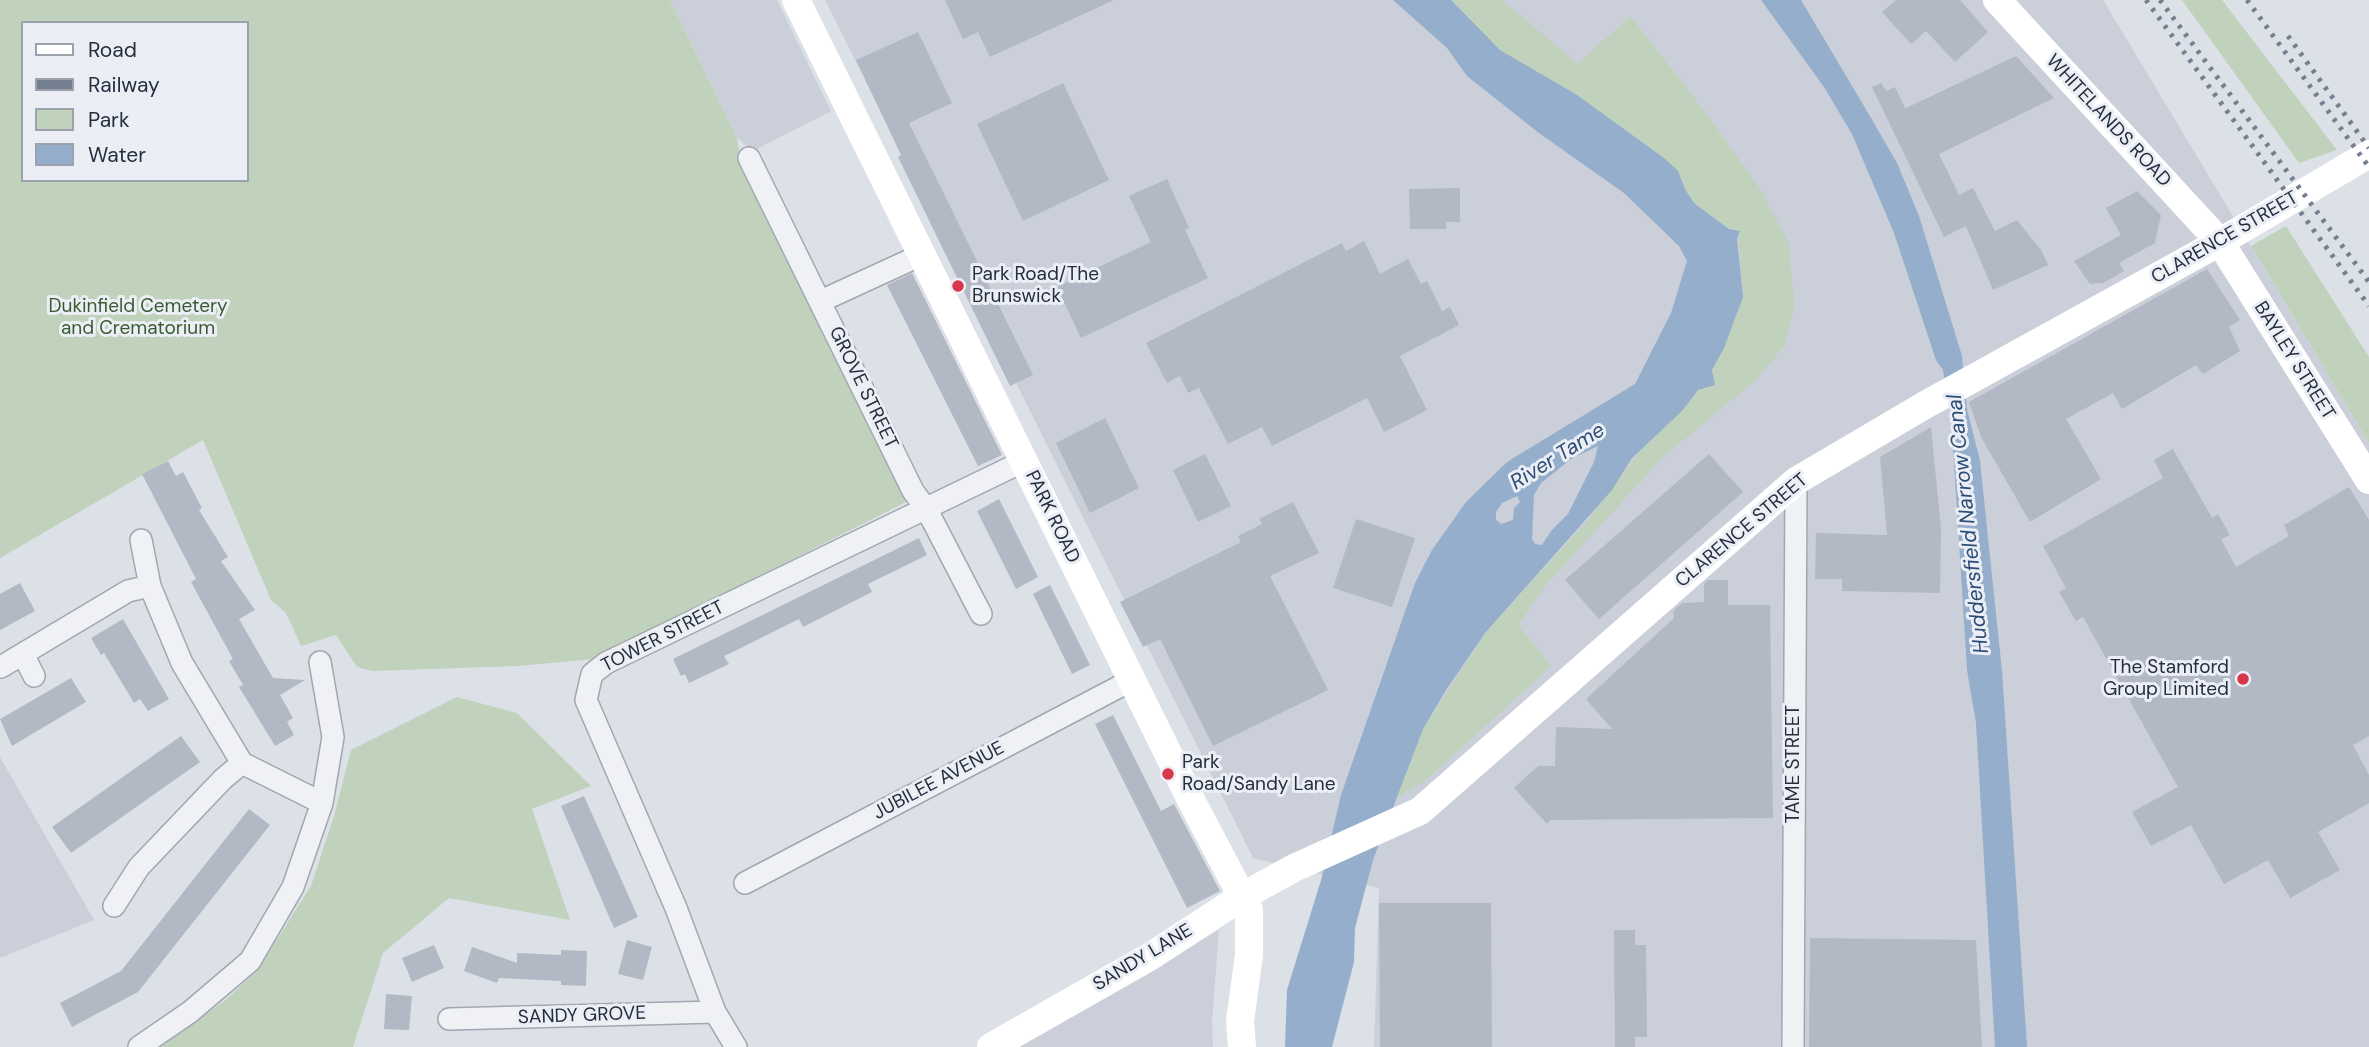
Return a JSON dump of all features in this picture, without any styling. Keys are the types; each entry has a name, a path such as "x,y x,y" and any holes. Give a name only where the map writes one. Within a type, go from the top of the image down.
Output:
{"main road":[{"name":"PARK ROAD","path":"796,0 1132,680 1243,896 1250,925 1242,990 1242,1047"},
{"name":"WHITELANDS ROAD","path":"1997,0 2220,242"},
{"name":"CLARENCE STREET","path":"1294,868 1420,811 1796,481 1925,405 2220,242 2369,154"},
{"name":"BAYLEY STREET","path":"2220,242 2369,480"},
{"name":"SANDY LANE","path":"991,1047 1151,956 1243,896 1294,868"}],"street":[{"name":"GROVE STREET","path":"749,158 913,491 927,510 981,614"},
{"path":"821,301 921,254"},
{"name":"TOWER STREET","path":"736,1047 715,1012 676,908 624,795 586,700 592,674 606,663 927,510 1024,460"},
{"name":"TAME STREET","path":"1793,1047 1796,481"},
{"path":"141,540 150,586 187,672 242,763 322,803"},
{"path":"1,667 128,591 150,586"},
{"path":"23,653 34,676"},
{"path":"139,1047 190,1012 250,961 293,887 322,803 333,737 320,662"},
{"name":"JUBILEE AVENUE","path":"745,883 1132,680"},
{"path":"114,906 139,867 223,779 242,763"},
{"name":"SANDY GROVE","path":"449,1019 715,1012"}],"shaded area":[{"path":"670,0 777,0 831,111 753,151 737,138"},
{"path":"825,0 2103,0 2369,443 2369,1047 1374,1047 1379,888 1253,858"},
{"path":"0,757 94,920 0,958"},
{"path":"1219,930 1212,1022 1213,1047 1017,1047"}],"green space":[{"name":"Dukinfield Cemetery and Crematorium","path":"0,0 670,0 737,138 740,159 906,502 595,659 518,666 372,671 357,667 336,635 301,646 286,613 271,600 203,440 0,558"},
{"path":"1451,0 1502,0 1578,64 1630,16 1706,113 1760,189 1789,243 1794,306 1785,345 1757,379 1663,457 1546,585 1518,625 1551,666 1426,780 1395,799 1423,729 1485,633 1591,517 1647,441 1682,411 1698,389 1708,389 1712,370 1724,348 1743,297 1738,229 1730,229 1695,204 1686,191 1683,180 1664,158 1577,95 1500,50"},
{"path":"2182,0 2222,0 2337,150 2299,163"},
{"path":"2286,226 2369,357 2369,443 2251,246"},
{"path":"457,697 517,713 591,786 532,809 570,920 449,898 383,953 353,1047 159,1047 223,1002 256,972 311,886 334,816 351,750"}],"water":[{"name":"River Tame","path":"1393,0 1451,0 1500,50 1577,95 1664,158 1678,171 1695,204 1729,229 1740,231 1737,239 1743,297 1724,348 1712,370 1715,385 1698,390 1682,411 1632,458 1612,490 1485,633 1446,690 1423,729 1373,860 1355,928 1354,962 1332,1047 1285,1047 1287,990 1322,877 1341,795 1415,583 1432,550 1466,502 1507,462 1635,384 1671,313 1687,261 1679,246 1624,193 1539,133 1467,76 1447,48","holes":["1598,446 1594,462 1568,514 1551,531 1542,545 1535,544 1532,539 1534,495 1541,483 1571,459","1517,496 1520,502 1514,508 1513,520 1501,524 1496,520 1496,512 1502,503"]},
{"name":"Huddersfield Narrow Canal","path":"1761,0 1801,0 1897,163 1919,216 1962,356 1967,409 1980,461 2002,671 2027,1047 1995,1047 1976,723 1967,670 1951,414 1943,370 1936,360 1894,233 1852,134 1824,87"}],"building":[{"path":"945,0 1114,0 990,57 978,32 963,39"},
{"path":"1896,0 1960,0 1988,32 1955,62 1926,31 1911,44 1882,12"},
{"path":"918,32 952,103 909,123 1033,375 1010,386 898,157 901,155 856,60"},
{"path":"2016,56 2054,98 1939,154 1959,195 1973,188 1995,231 2017,220 2041,250 2048,265 1993,290 1966,226 1944,237 1872,87 1881,83 1886,91 1895,87 1905,108 1902,110"},
{"path":"1063,83 1109,180 1023,221 977,124"},
{"path":"1167,179 1189,228 1185,230 1208,278 1081,338 1057,287 1151,242 1129,196"},
{"path":"1460,188 1460,222 1446,222 1446,229 1410,229 1409,189"},
{"path":"2137,191 2161,215 2155,243 2119,263 2124,271 2103,283 2090,284 2074,261 2121,235 2106,208"},
{"path":"1364,241 1380,274 1408,259 1421,284 1427,281 1442,311 1450,307 1459,325 1400,356 1427,410 1384,432 1367,398 1272,446 1262,427 1228,444 1199,388 1188,393 1180,376 1167,383 1146,343 1342,243 1346,251"},
{"path":"2207,269 2240,320 2229,327 2240,351 2203,374 2196,365 2122,409 2113,393 2066,419 2101,479 2030,522 1981,437 1969,402"},
{"path":"912,273 1002,455 978,466 887,285"},
{"path":"1105,418 1139,488 1090,513 1056,443"},
{"path":"1931,427 1941,529 1940,593 1842,591 1842,579 1815,579 1816,533 1887,535 1880,457"},
{"name":"The Stamford Group Limited","path":"2173,449 2212,518 2218,514 2230,535 2221,539 2236,567 2289,536 2284,525 2349,487 2369,520 2369,736 2353,745 2369,775 2369,803 2318,832 2340,870 2290,898 2268,860 2224,884 2191,825 2151,846 2132,812 2178,787 2083,617 2076,621 2059,592 2066,588 2043,546 2163,478 2154,460"},
{"path":"1205,454 1231,506 1198,522 1173,470"},
{"path":"1709,454 1743,492 1599,619 1565,580"},
{"path":"168,461 176,476 183,472 202,508 199,510 228,557 221,561 255,610 239,619 273,678 305,680 280,695 293,718 287,722 294,735 275,746 239,687 243,685 229,661 233,659 191,582 196,579 142,474"},
{"path":"999,499 1038,577 1016,589 977,511"},
{"path":"1293,502 1319,553 1270,576 1328,690 1213,746 1160,639 1143,647 1120,602 1241,542 1238,536 1262,524 1259,519"},
{"path":"1356,519 1415,538 1392,607 1333,588"},
{"path":"919,538 927,555 868,584 872,592 803,627 799,619 724,656 729,664 689,683 685,674 681,676 673,659"},
{"path":"1708,580 1728,580 1728,605 1770,605 1773,818 1551,820 1547,824 1514,788 1538,766 1555,766 1556,727 1612,729 1586,699 1674,618 1673,611 1682,603 1704,602 1704,584"},
{"path":"20,583 35,611 0,630 0,594"},
{"path":"1050,585 1090,665 1072,674 1033,594"},
{"path":"123,619 169,699 148,711 140,699 134,703 104,653 101,655 91,638"},
{"path":"71,678 86,702 12,746 0,719"},
{"path":"1113,715 1161,811 1174,804 1220,891 1187,908 1095,724"},
{"path":"181,736 200,762 71,853 52,827"},
{"path":"584,796 638,917 614,928 561,806"},
{"path":"249,809 270,825 138,992 72,1027 60,1003 121,971"},
{"path":"1379,903 1491,903 1492,1047 1380,1047"},
{"path":"1614,930 1635,930 1635,945 1646,945 1647,1037 1635,1037 1635,1047 1615,1047"},
{"path":"1810,938 1976,940 1982,1047 1809,1047"},
{"path":"627,940 652,947 643,980 618,974"},
{"path":"434,945 444,968 412,982 402,958"},
{"path":"472,947 517,963 517,953 561,955 561,950 587,951 586,986 561,985 561,981 499,978 497,983 464,971"},
{"path":"386,994 412,996 409,1030 384,1029"}],"railway":[{"path":"2146,0 2369,306"},
{"path":"2160,0 2369,282"},
{"path":"2247,0 2369,167"},
{"path":"2288,36 2369,148"}],"place":[{"name":"Park Road/The Brunswick","path":"958,286"},
{"name":"The Stamford Group Limited","path":"2243,679"},
{"name":"Park Road/Sandy Lane","path":"1168,774"}]}
